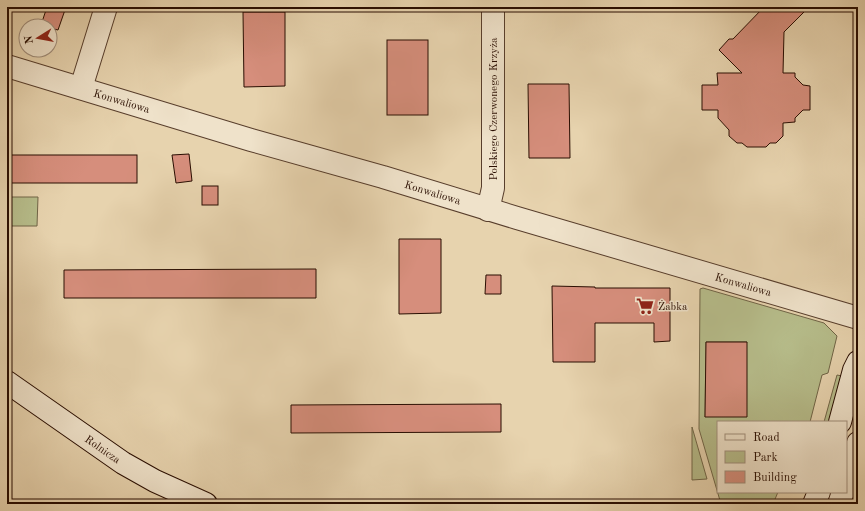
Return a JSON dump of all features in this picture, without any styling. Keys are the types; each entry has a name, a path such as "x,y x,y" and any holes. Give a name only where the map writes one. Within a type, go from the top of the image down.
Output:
{"street":[{"path":"81,88 106,7"},
{"name":"Polskiego Czerwonego Krzyża","path":"488,210 493,188 493,7"},
{"name":"Konwaliowa","path":"7,66 251,140 383,177 488,210 858,318"},
{"path":"840,421 854,370 858,362"},
{"name":"Rolnicza","path":"7,382 123,463 155,481 206,504"},
{"path":"847,481 858,443"},
{"path":"814,504 819,493"},
{"path":"839,504 843,493"}],"green space":[{"path":"7,197 38,197 37,226 7,226"},
{"path":"703,288 824,323 837,336 828,373 822,375 810,421 717,421 717,490 699,429 700,289","holes":["706,342 747,342 705,417"]},
{"path":"837,375 842,376 829,421 824,421"},
{"path":"692,427 707,479 692,480"},
{"path":"718,493 778,493 773,504 721,504"}],"building":[{"path":"47,7 66,7 58,30 58,18 43,18"},
{"path":"764,7 809,7 784,32 783,73 795,73 795,77 803,85 810,86 810,110 803,110 795,118 795,122 783,123 783,136 776,143 770,143 766,147 747,147 742,143 737,143 729,136 729,130 718,118 718,110 702,110 702,85 718,85 717,73 742,73 719,50 729,39 733,39"},
{"path":"243,12 285,12 285,86 244,87"},
{"path":"387,40 428,40 428,115 387,115"},
{"path":"528,84 569,84 570,158 529,158"},
{"path":"189,154 192,181 176,183 172,155"},
{"path":"7,155 137,155 137,183 7,183"},
{"path":"202,186 218,186 218,205 202,205"},
{"path":"399,239 441,239 441,313 399,314"},
{"path":"316,269 316,298 64,298 64,270"},
{"path":"486,275 501,275 501,294 485,294"},
{"path":"552,286 595,288 670,288 670,341 654,342 654,323 595,323 595,362 553,362"},
{"path":"706,342 747,342 747,417 705,417"},
{"path":"501,404 501,432 291,433 291,405"}],"place":[{"name":"Żabka","path":"645,306"}]}
